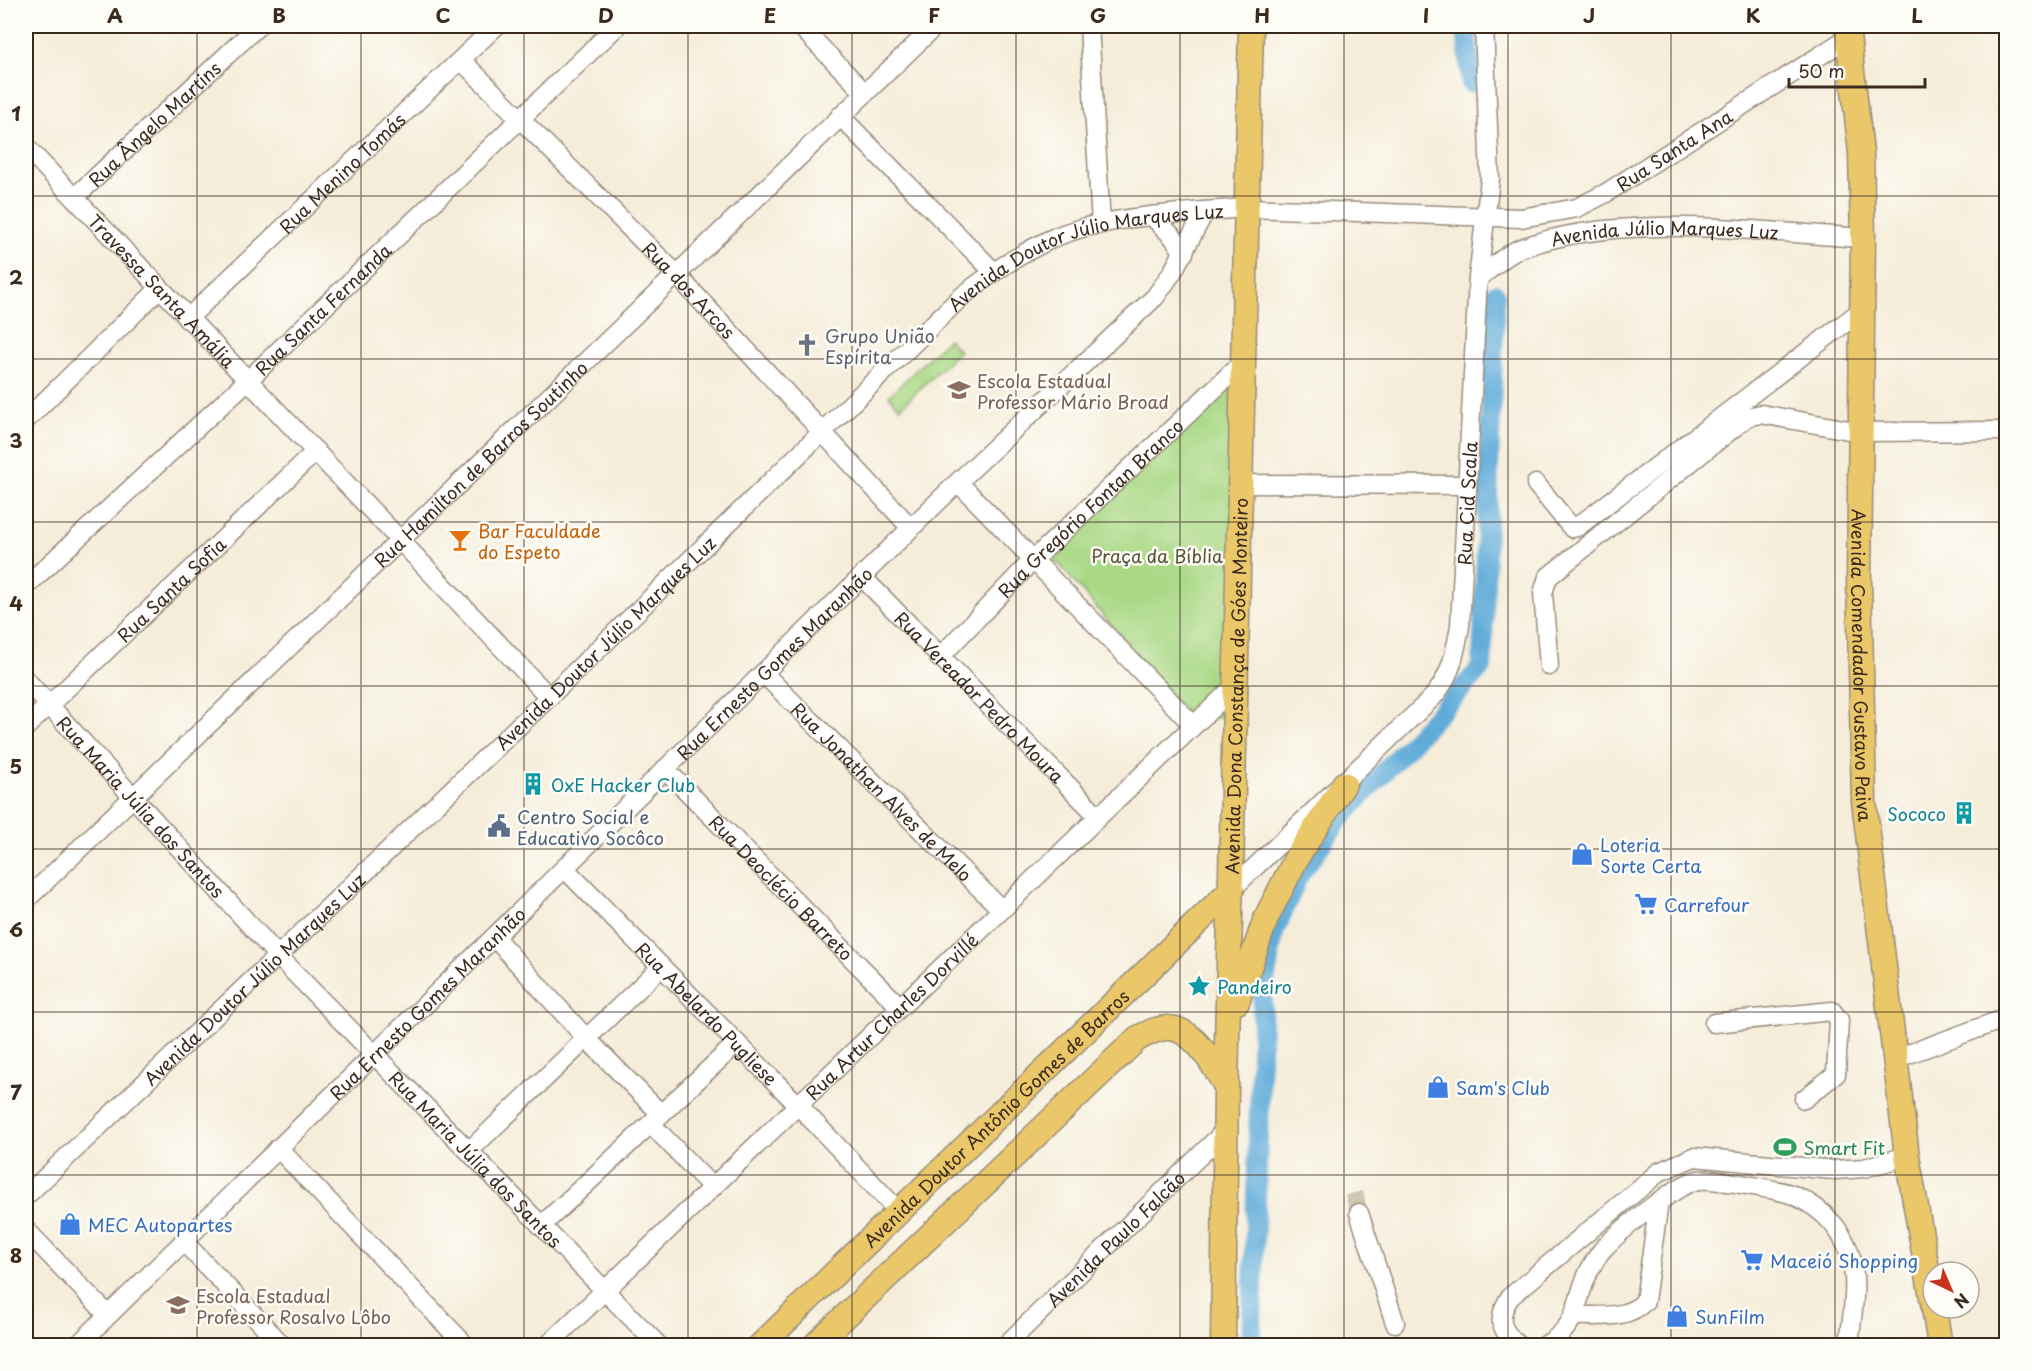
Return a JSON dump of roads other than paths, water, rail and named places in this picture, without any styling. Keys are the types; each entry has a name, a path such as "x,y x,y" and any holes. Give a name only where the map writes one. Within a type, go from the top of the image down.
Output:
{"main road":[{"name":"Avenida Dona Constança de Góes Monteiro","path":"1220,1344 1251,26"},
{"name":"Avenida Comendador Gustavo Paiva","path":"1848,31 1861,153 1863,238 1859,579 1864,801 1907,1156 1925,1260"},
{"path":"1228,1030 1266,918 1298,855 1344,784"},
{"name":"Avenida Doutor Antônio Gomes de Barros","path":"760,1346 1232,889"},
{"path":"1094,1024 1122,1050"},
{"name":"Avenida Doutor Antônio Gomes de Barros","path":"814,1346 1137,1038 1168,1028 1177,1030 1193,1041 1226,1086"},
{"path":"1936,1320 1941,1346"}],"street":[{"name":"Rua Ângelo Martins","path":"75,197 258,26"},
{"name":"Rua Menino Tomás","path":"188,319 496,26"},
{"name":"Rua Santa Fernanda","path":"26,586 247,381 617,26"},
{"path":"800,26 865,93"},
{"name":"Rua Hamilton de Barros Soutinho","path":"26,900 934,26"},
{"path":"1089,26 1101,224"},
{"name":"Rua Cid Scala","path":"1232,889 1433,697 1449,674 1460,626 1478,278 1490,179 1484,26"},
{"name":"Rua Santa Ana","path":"1484,217 1542,216 1587,203 1606,193 1848,31"},
{"name":"Rua dos Arcos","path":"461,60 522,118 676,274 911,528"},
{"path":"840,116 993,271"},
{"name":"Travessa Santa Amália","path":"26,147 549,697"},
{"path":"1247,208 1484,217"},
{"name":"Avenida Doutor Júlio Marques Luz","path":"26,1196 279,957 960,297 993,271 1050,239 1101,224 1247,208"},
{"name":"Rua Ernesto Gomes Maranhão","path":"77,1346 958,482 1155,297 1184,253 1205,211"},
{"path":"1154,218 1173,237 1184,253"},
{"name":"Avenida Júlio Marques Luz","path":"1478,278 1517,250 1551,239 1606,229 1669,227 1863,238"},
{"path":"26,420 159,289"},
{"path":"1536,484 1572,528 1577,527 1862,310"},
{"name":"Rua Gregório Fontan Branco","path":"939,658 1032,561 1244,361"},
{"path":"1549,666 1543,593 1548,577 1747,417 1761,414 1778,416 1860,432 2007,431"},
{"name":"Rua Santa Sofia","path":"26,727 316,451"},
{"path":"958,482 1193,725"},
{"path":"1242,484 1467,485"},
{"name":"Rua Vereador Pedro Moura","path":"862,577 939,658 1098,816"},
{"name":"Rua Jonathan Alves de Melo","path":"763,673 1001,909"},
{"name":"Rua Maria Júlia dos Santos","path":"26,680 279,957 659,1346"},
{"name":"Rua Artur Charles Dorvillé","path":"547,1346 1236,685"},
{"name":"Rua Deoclécio Barreto","path":"665,769 900,1006"},
{"name":"Rua Abelardo Pugliese","path":"564,868 798,1105 898,1212"},
{"path":"494,937 586,1038 712,1187"},
{"path":"469,1151 661,967"},
{"path":"1714,1023 1832,1011 1839,1020 1836,1074 1804,1099"},
{"path":"1895,1059 2007,1018"},
{"path":"541,1226 737,1043"},
{"name":"Avenida Paulo Falcão","path":"1005,1346 1226,1130"},
{"path":"278,1148 466,1346"},
{"path":"1519,1346 1507,1335 1503,1326 1501,1310 1510,1297 1659,1172 1678,1162 1694,1157 1834,1170 1864,1168 1907,1156"},
{"path":"1544,1346 1553,1340 1575,1316 1589,1272 1603,1249 1659,1202 1679,1188 1700,1180 1788,1192 1823,1211 1837,1228 1854,1269 1849,1346"},
{"path":"1575,1316 1625,1314 1638,1308 1645,1301 1659,1202"},
{"path":"1359,1213 1395,1323"},
{"path":"26,1230 108,1315"},
{"path":"183,1241 283,1346"}],"waterway":[{"path":"1466,26 1471,83"},
{"path":"1251,1346 1263,992 1274,932 1298,877 1339,820 1482,667 1495,294"}],"tunnel":[{"path":"1354,1193 1359,1213"}],"place":[{"name":"Grupo União Espírita","path":"807,345"},
{"name":"Escola Estadual Professor Mário Broad","path":"959,390"},
{"name":"Bar Faculdade do Espeto","path":"460,540"},
{"name":"0xE Hacker Club","path":"533,784"},
{"name":"Sococo","path":"1964,813"},
{"name":"Centro Social e Educativo Socôco","path":"499,826"},
{"name":"Loteria Sorte Certa","path":"1582,854"},
{"name":"Carrefour","path":"1646,904"},
{"name":"Pandeiro","path":"1199,986"},
{"name":"Sam's Club","path":"1438,1087"},
{"name":"Smart Fit","path":"1785,1147"},
{"name":"MEC Autopartes","path":"70,1224"},
{"name":"Maceió Shopping","path":"1752,1260"},
{"name":"Escola Estadual Professor Rosalvo Lôbo","path":"178,1305"},
{"name":"SunFilm","path":"1677,1316"}],"park label":[{"name":"Praça da Bíblia","path":"1157,555"}]}
